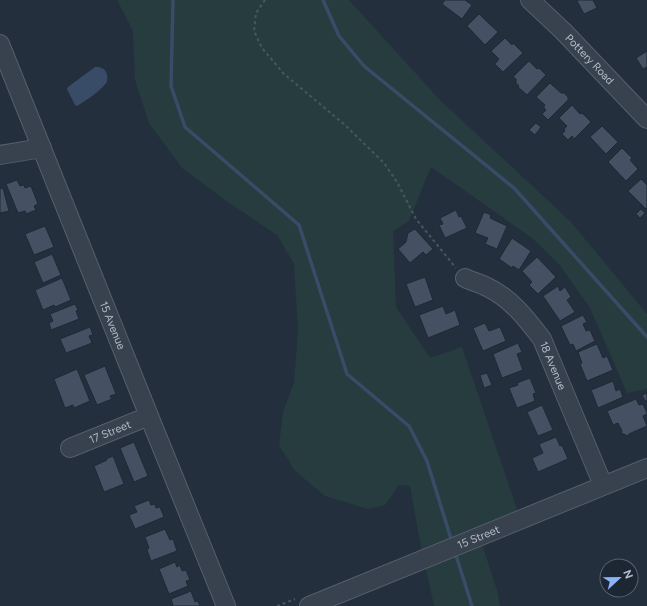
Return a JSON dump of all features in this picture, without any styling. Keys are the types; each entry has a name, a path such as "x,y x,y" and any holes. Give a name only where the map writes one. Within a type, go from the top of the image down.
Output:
{"street":[{"name":"Pottery Road","path":"530,0 563,31 647,119"},
{"name":"15 Avenue","path":"0,44 226,606"},
{"path":"0,155 42,148"},
{"name":"18 Avenue","path":"465,278 486,286 506,298 526,318 542,339 603,485"},
{"name":"17 Street","path":"70,448 149,416"},
{"name":"15 Street","path":"309,606 647,468"}],"path":[{"path":"265,0 256,13 254,31 262,48 284,74 344,124 384,163 397,182 416,219 465,278"}],"green space":[{"path":"117,0 349,0 440,100 570,221 647,314 647,389 627,393 590,308 559,264 532,238 431,167 409,221 393,231 396,307 430,358 462,347 519,515 478,532 497,590 500,606 434,606 410,486 399,485 385,505 368,509 325,496 295,471 279,445 283,412 294,383 298,331 294,264 277,235 228,202 182,168 149,123 135,80 133,31"}],"water":[{"path":"95,67 105,70 107,81 98,91 77,106 75,105 67,89"}],"building":[{"path":"445,0 465,0 472,5 462,19 442,4"},
{"path":"593,0 597,8 584,14 577,1"},
{"path":"479,14 498,32 485,45 467,26"},
{"path":"505,38 512,45 513,43 523,53 503,72 495,64 499,59 491,51"},
{"path":"647,51 647,67 643,69 636,58"},
{"path":"529,61 546,75 527,95 518,87 519,86 516,83 516,79 513,77"},
{"path":"550,83 561,93 564,93 568,97 568,100 548,120 542,114 546,110 544,108 545,105 536,97"},
{"path":"572,105 580,114 582,113 591,122 574,139 572,136 568,140 562,134 567,126 559,118"},
{"path":"536,123 541,127 535,135 529,130"},
{"path":"602,126 618,142 606,154 590,137"},
{"path":"622,148 632,158 630,160 638,169 626,181 608,162"},
{"path":"641,179 647,185 646,209 628,191"},
{"path":"17,180 20,186 24,185 25,188 31,186 38,204 34,206 36,210 26,214 25,211 18,213 6,184"},
{"path":"3,188 9,211 0,213 0,189"},
{"path":"641,209 645,213 640,218 636,214"},
{"path":"456,210 467,228 445,238 439,225 443,224 440,218"},
{"path":"484,212 491,215 490,218 507,226 497,249 485,244 488,238 475,233"},
{"path":"45,226 54,247 34,255 25,234"},
{"path":"415,229 433,249 426,255 423,252 410,263 398,249 406,242 408,233"},
{"path":"512,238 531,251 519,270 513,266 512,268 499,259"},
{"path":"52,254 61,275 43,283 34,262"},
{"path":"537,257 556,277 538,294 529,285 532,282 522,271"},
{"path":"425,277 433,300 415,307 406,284"},
{"path":"62,278 71,300 55,307 54,305 43,310 35,290"},
{"path":"558,286 560,291 565,287 571,297 567,300 575,312 560,321 543,296"},
{"path":"75,304 78,310 76,311 79,319 51,330 49,323 53,321 50,314"},
{"path":"443,306 446,314 455,310 460,325 428,338 419,315"},
{"path":"583,315 587,322 583,324 586,331 590,330 595,341 576,351 573,344 570,345 561,326"},
{"path":"485,323 489,331 500,327 506,341 483,351 473,328"},
{"path":"90,327 93,335 89,336 92,343 66,353 60,339"},
{"path":"518,343 522,352 517,354 523,370 502,378 493,354"},
{"path":"597,344 603,358 607,356 613,370 587,381 580,364 582,363 578,352"},
{"path":"105,366 116,394 110,396 112,399 97,405 84,375"},
{"path":"77,369 90,401 74,408 73,405 65,408 54,379"},
{"path":"487,373 492,385 484,388 480,375"},
{"path":"530,378 536,393 533,394 535,401 517,408 509,388"},
{"path":"613,381 616,391 620,389 623,397 598,408 591,390"},
{"path":"647,393 647,401 645,401 642,395"},
{"path":"636,399 639,405 643,404 647,413 643,416 647,426 629,434 628,436 621,433 622,431 618,423 613,425 607,411"},
{"path":"542,405 553,430 538,436 527,412"},
{"path":"556,437 560,446 562,445 568,459 538,472 532,458 543,453 539,444"},
{"path":"134,442 148,476 134,482 120,448"},
{"path":"113,456 124,484 104,492 94,466"},
{"path":"149,500 151,505 155,504 156,508 160,507 164,517 135,529 129,515 137,512 134,506"},
{"path":"165,529 170,540 173,539 177,551 151,561 147,550 149,548 145,537"},
{"path":"175,562 177,567 180,565 182,571 186,570 190,580 186,581 188,586 169,594 159,569"},
{"path":"191,591 195,602 198,601 200,606 170,606 173,605 171,599"}],"waterway":[{"path":"173,0 171,86 185,127 299,225 347,374 409,426 427,461 452,542"},
{"path":"323,0 339,36 364,66 514,188 647,337"},
{"path":"455,552 472,606"}]}
